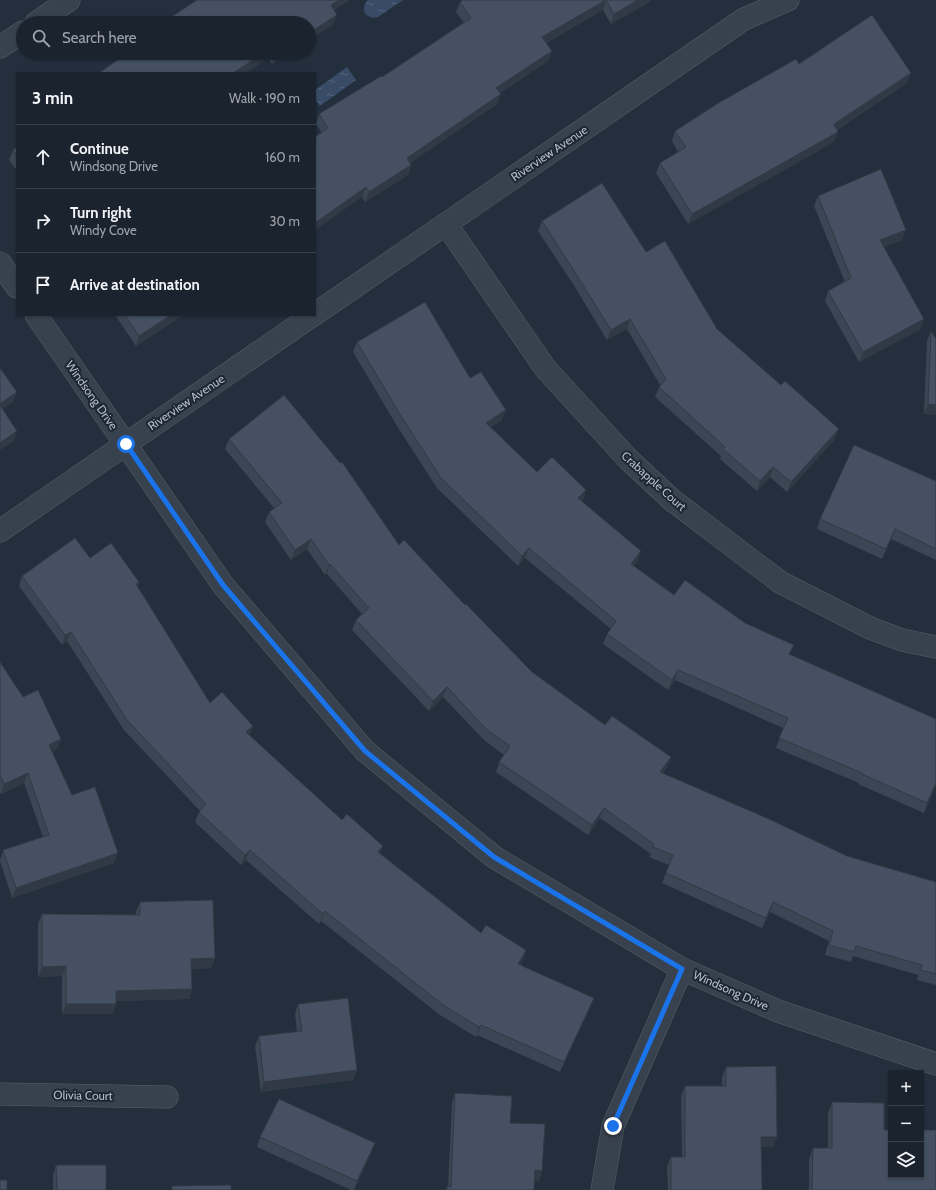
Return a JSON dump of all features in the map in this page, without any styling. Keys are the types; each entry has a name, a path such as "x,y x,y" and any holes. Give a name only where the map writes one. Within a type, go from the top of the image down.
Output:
{"street":[{"path":"46,16 69,0"},
{"name":"Riverview Avenue","path":"316,313 744,19 788,0"},
{"path":"0,47 16,37"},
{"name":"Crabapple Court","path":"446,224 545,368 628,459 672,500 780,582 870,628 902,640 936,647"},
{"path":"0,263 16,286"},
{"name":"Windsong Drive","path":"37,316 223,585 365,751 494,857 682,969 778,1011 936,1064"},
{"name":"Riverview Avenue","path":"0,531 311,316"},
{"path":"602,1190 613,1126 682,969"},
{"name":"Olivia Court","path":"0,1094 167,1097"}],"water":[{"path":"368,0 403,0 378,17 374,18 367,15 364,10 365,3"},
{"path":"347,67 356,80 320,106 316,100 316,89"}],"building":[{"path":"197,0 339,0 331,5 337,15 316,28 316,16 173,16"},
{"path":"463,0 606,0 542,37 552,51 496,88 501,94 407,158 411,165 369,192 366,187 316,222 316,136 328,128 319,114 381,76 382,77 471,18 460,2"},
{"path":"606,0 638,0 614,14"},
{"path":"872,15 911,73 834,124 838,132 692,214 660,163 686,147 675,131 720,102 796,59 799,64"},
{"path":"118,60 253,60 235,72 100,72"},
{"path":"16,148 16,154 13,150"},
{"path":"881,169 906,230 880,240 924,319 863,352 828,291 851,278 818,196"},
{"path":"602,183 646,252 665,241 717,329 781,385 785,381 839,429 791,482 773,467 760,481 723,449 725,447 659,387 666,379 630,319 611,330 542,221"},
{"path":"425,302 470,378 481,372 506,410 486,423 537,472 552,457 586,490 578,498 641,551 631,564 674,595 685,580 745,623 794,645 789,654 936,719 936,783 927,803 862,773 779,738 788,718 678,670 672,680 607,634 616,621 529,548 522,556 441,478 401,416 357,342"},
{"path":"126,316 169,316 139,336"},
{"path":"931,331 936,339 936,405 928,404"},
{"path":"0,368 17,392 0,404"},
{"path":"284,395 340,463 342,462 399,545 404,540 465,605 466,604 532,672 605,725 612,716 671,757 660,772 769,819 847,856 936,882 936,974 920,970 922,965 856,946 854,952 829,945 833,931 773,902 766,918 666,873 673,855 653,847 654,844 604,808 592,825 499,762 510,746 487,730 447,687 433,701 356,620 369,608 330,564 329,565 311,539 295,550 269,512 282,503 229,439"},
{"path":"0,405 17,431 0,443"},
{"path":"854,445 936,481 936,549 895,529 886,549 820,519"},
{"path":"75,538 90,558 111,543 139,582 136,584 210,703 222,692 253,726 246,732 342,820 347,814 383,846 378,852 481,933 486,925 526,950 518,964 594,998 564,1062 481,1025 479,1027 443,1005 325,911 323,914 250,850 245,855 199,812 206,804 127,720 71,632 65,635 22,576"},
{"path":"0,662 23,697 38,690 61,739 49,745 72,795 95,787 118,853 16,888 3,850 49,835 28,773 4,784 0,775"},
{"path":"213,900 215,958 191,959 192,989 116,991 116,1004 66,1004 66,966 42,967 42,914 140,915 140,902"},
{"path":"348,998 357,1070 264,1082 259,1036 302,1031 298,1004"},
{"path":"776,1066 777,1137 761,1137 762,1190 671,1190 671,1157 685,1157 685,1086 726,1086 726,1067"},
{"path":"455,1093 512,1096 510,1123 545,1124 542,1171 535,1170 534,1190 447,1190 447,1186 451,1187"},
{"path":"279,1099 375,1143 357,1181 260,1137"},
{"path":"832,1102 884,1103 884,1130 888,1130 888,1178 924,1178 924,1130 936,1130 936,1190 812,1190 813,1148 832,1148"},
{"path":"56,1165 106,1165 106,1190 57,1190"},
{"path":"0,1180 7,1180 7,1190 0,1190"},
{"path":"231,1185 231,1190 172,1190 172,1186"}],"route":[{"path":"126,444 223,585 365,751 494,857 682,969 613,1126"}]}
